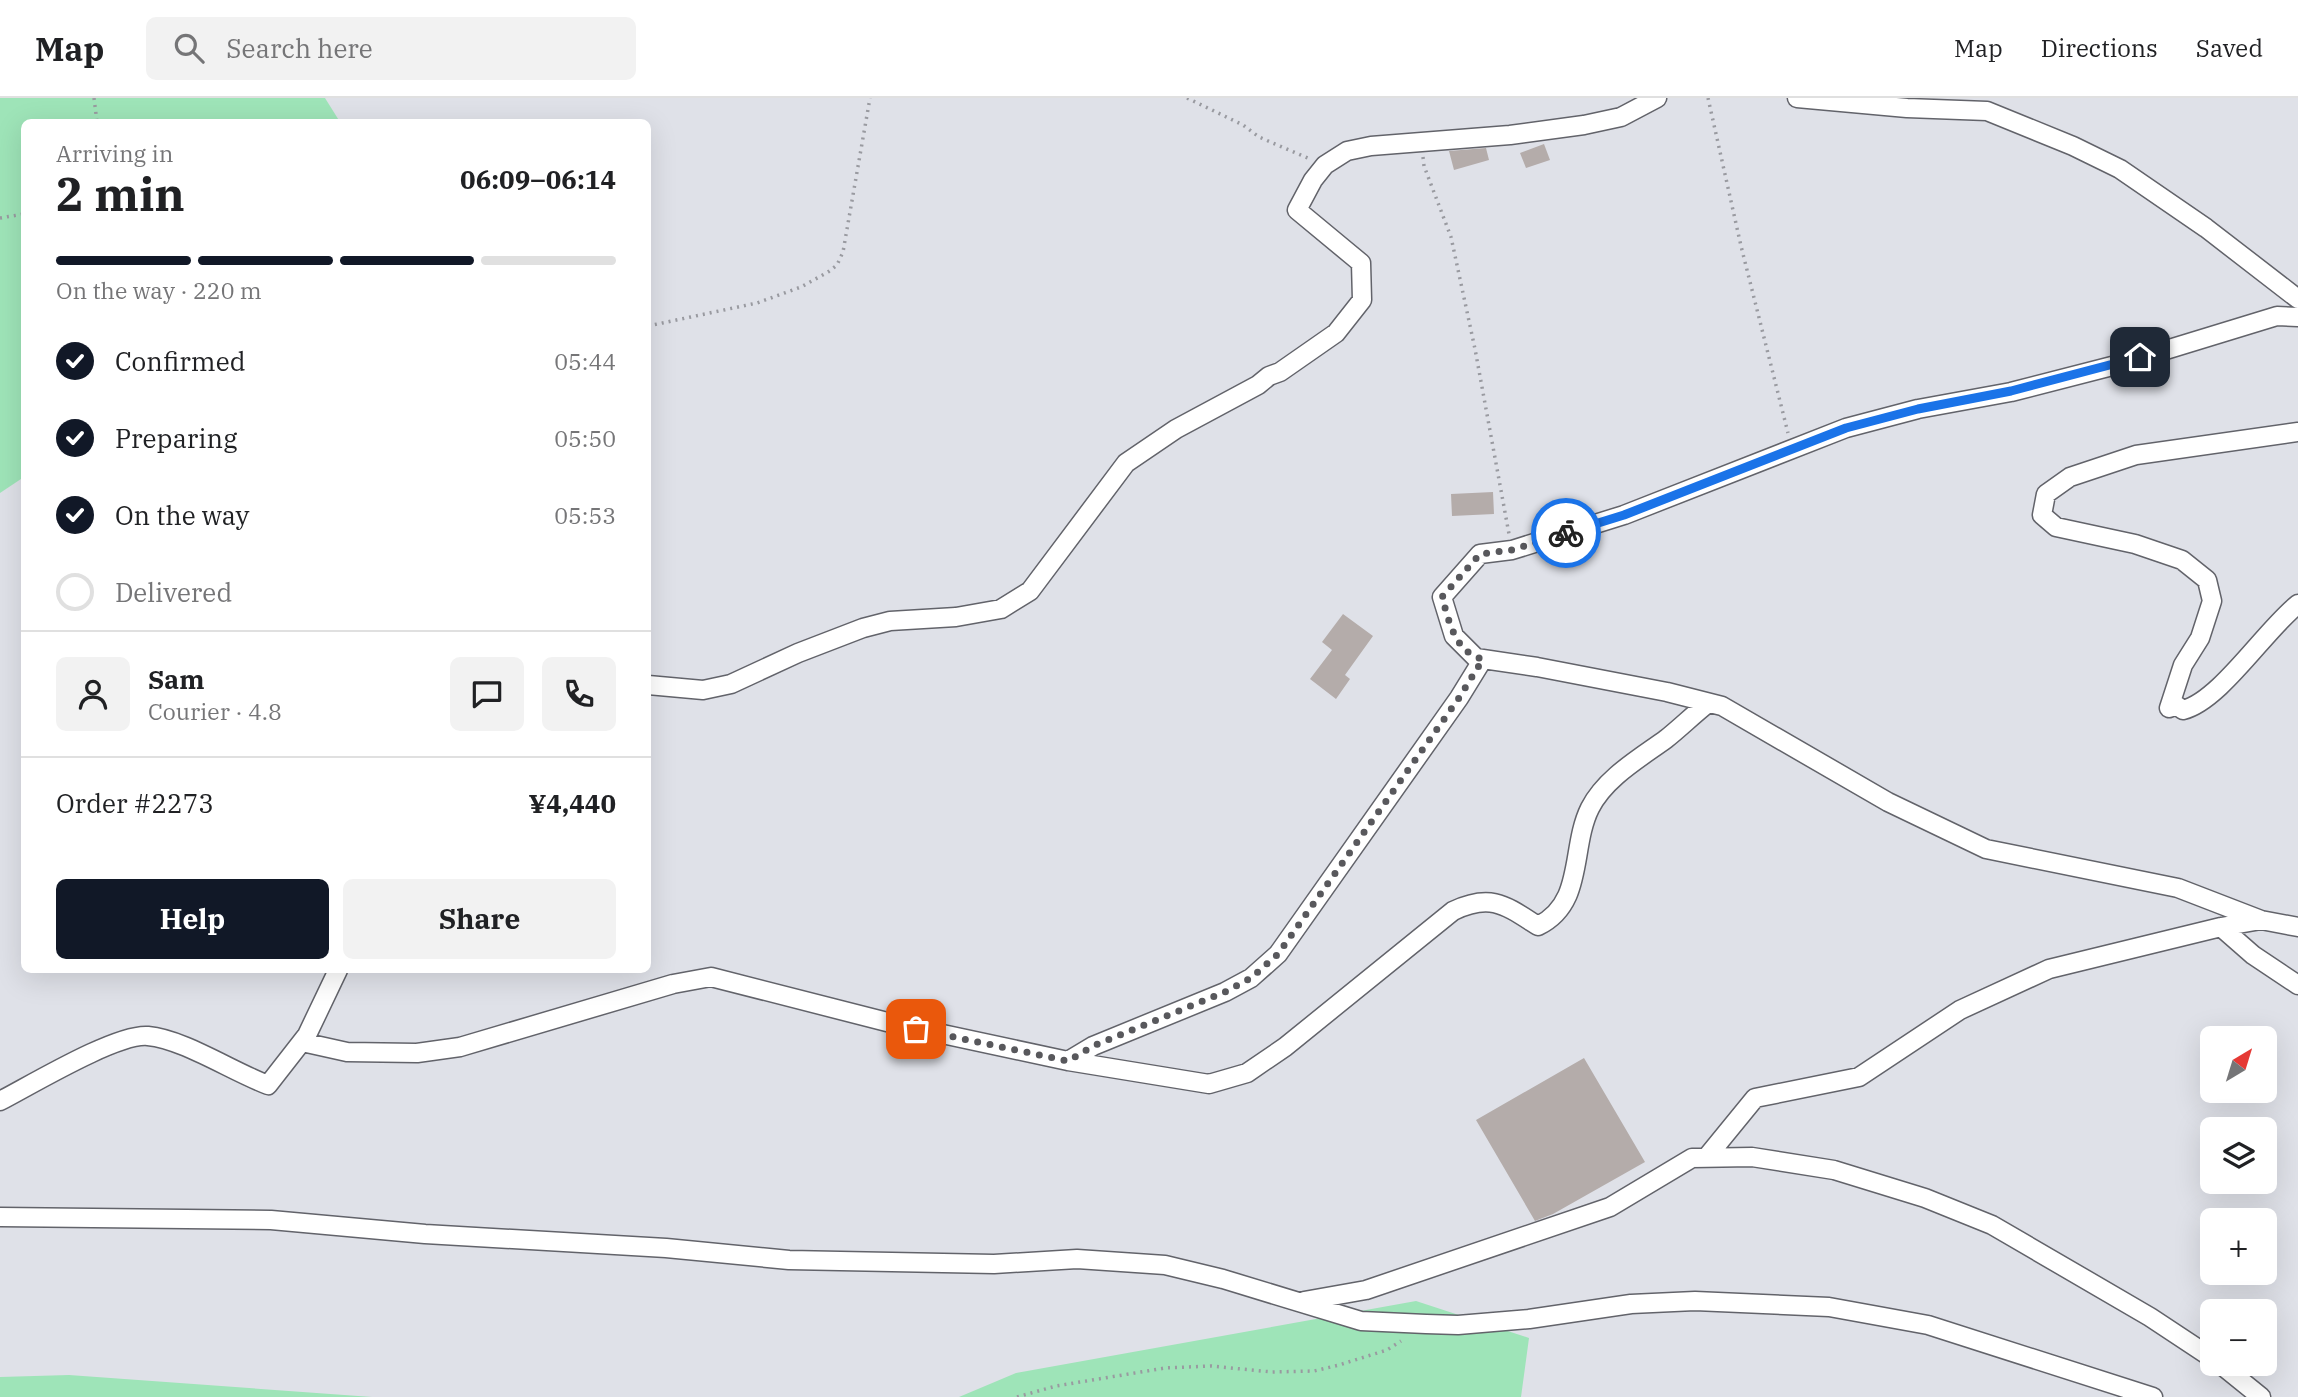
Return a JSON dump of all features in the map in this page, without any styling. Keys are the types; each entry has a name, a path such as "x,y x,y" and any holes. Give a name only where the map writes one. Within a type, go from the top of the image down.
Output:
{"street":[{"path":"651,685 703,690 731,684 798,653 863,628 890,621 956,617 1001,609 1030,591 1126,463 1176,429 1292,364 1336,333 1362,300 1361,263 1297,210 1313,180 1325,165 1347,151 1371,146 1510,135 1584,125 1621,117 1657,98"},
{"path":"1797,98 1907,108 1987,111 2073,145 2120,169 2206,228 2298,299"},
{"path":"2298,317 2277,316 2108,367 1846,428 1624,515 1512,550 1480,554 1442,597 1454,636 1476,657 1667,692 1722,706 1888,802 1986,849 2178,888 2262,920 2298,927"},
{"path":"2298,432 2136,455 2070,477 2046,494 2042,515 2056,527 2135,544 2182,560 2207,580 2212,601 2200,638 2183,665 2169,708 2176,705 2183,710 2193,707 2229,678 2276,623 2298,604"},
{"path":"1068,1061 1093,1046 1225,992 1251,978 1278,954 1459,698 1483,659"},
{"path":"302,1042 348,1052 417,1053 460,1048 673,984 711,977 891,1023 1068,1061 1209,1084 1247,1073 1285,1047 1453,911 1466,905 1492,901 1538,926 1551,919 1571,892 1582,828 1591,805 1617,775 1707,704"},
{"path":"1706,1158 1755,1098 1859,1077 1961,1010 2049,968 2262,920"},
{"path":"2221,928 2253,955 2298,985"},
{"path":"0,1101 118,1041 146,1035 181,1046 268,1085 302,1042 336,973"},
{"path":"1297,1303 1366,1290 1598,1211 1692,1158 1752,1157 1834,1170 1925,1198 1992,1225 2150,1317 2200,1350"},
{"path":"0,1217 271,1220 425,1234 666,1248 789,1260 994,1264 1077,1259 1165,1265 1223,1279 1361,1321 1458,1325 1529,1319 1631,1304 1695,1301 1829,1307 1928,1325 2153,1397"},
{"path":"2235,1376 2261,1397"}],"path":[{"path":"94,98 97,119"},
{"path":"651,325 757,303 801,287 837,265 844,252 870,98"},
{"path":"1186,98 1243,125 1259,137 1325,165"},
{"path":"1709,98 1741,246 1791,449"},
{"path":"1421,143 1424,166 1451,237 1475,348 1512,550"},
{"path":"0,218 21,214"},
{"path":"1017,1397 1056,1386 1165,1368 1211,1366 1272,1372 1314,1371 1387,1350 1426,1324"}],"green space":[{"path":"0,98 325,98 338,119 21,119 21,479 0,493"},
{"path":"1416,1301 1529,1338 1521,1397 959,1397 1016,1373"},
{"path":"69,1375 372,1397 0,1397 0,1377"}],"building":[{"path":"1544,144 1550,160 1526,168 1520,153"},
{"path":"1486,148 1489,160 1454,170 1449,151"},
{"path":"1493,492 1494,514 1452,516 1451,494"},
{"path":"1343,614 1373,636 1345,675 1350,679 1336,699 1310,679 1332,650 1322,642"},
{"path":"1584,1058 1645,1162 1553,1214 1535,1221 1476,1120"}],"way so far":[{"path":"916,1029 1068,1061 1093,1046 1225,992 1251,978 1278,954 1459,698 1483,659 1476,657 1454,636 1442,597 1480,554 1512,550 1566,533"}],"route":[{"path":"1566,533 1624,515 1846,428 1918,409 2011,391 2140,357"}]}
